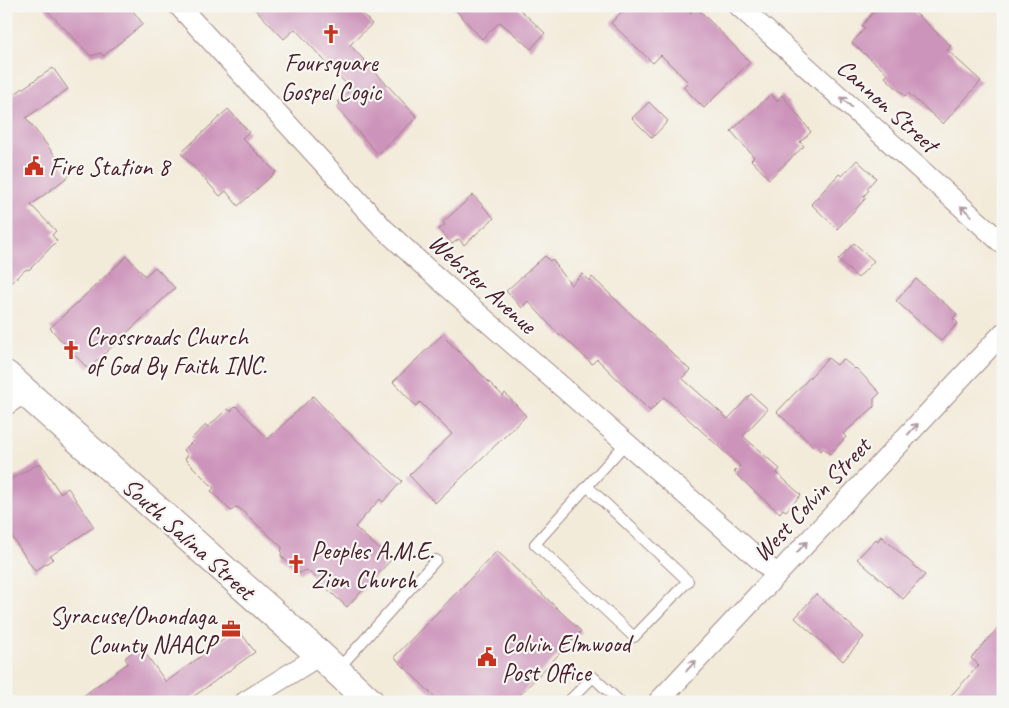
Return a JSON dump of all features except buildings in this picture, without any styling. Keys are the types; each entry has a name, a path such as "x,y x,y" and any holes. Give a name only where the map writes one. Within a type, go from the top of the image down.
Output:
{"main road":[{"name":"South Salina Street","path":"13,391 328,663 370,702"}],"street":[{"name":"Webster Avenue","path":"179,6 383,228 424,267 776,574"},
{"name":"Cannon Street","path":"738,6 1003,244"},
{"name":"West Colvin Street","path":"658,702 1003,333"},
{"path":"245,702 328,663"}],"lane":[{"path":"588,487 688,581 634,637 535,544 626,443"},
{"path":"328,663 436,560"},
{"path":"568,702 593,677 620,702"}],"place":[{"name":"Foursquare Gospel Cogic","path":"331,34"},
{"name":"Fire Station 8","path":"34,166"},
{"name":"Crossroads Church of God By Faith INC.","path":"71,350"},
{"name":"Peoples A.M.E. Zion Church","path":"296,564"},
{"name":"Syracuse/Onondaga County NAACP","path":"231,629"},
{"name":"Colvin Elmwood Post Office","path":"487,657"}]}
